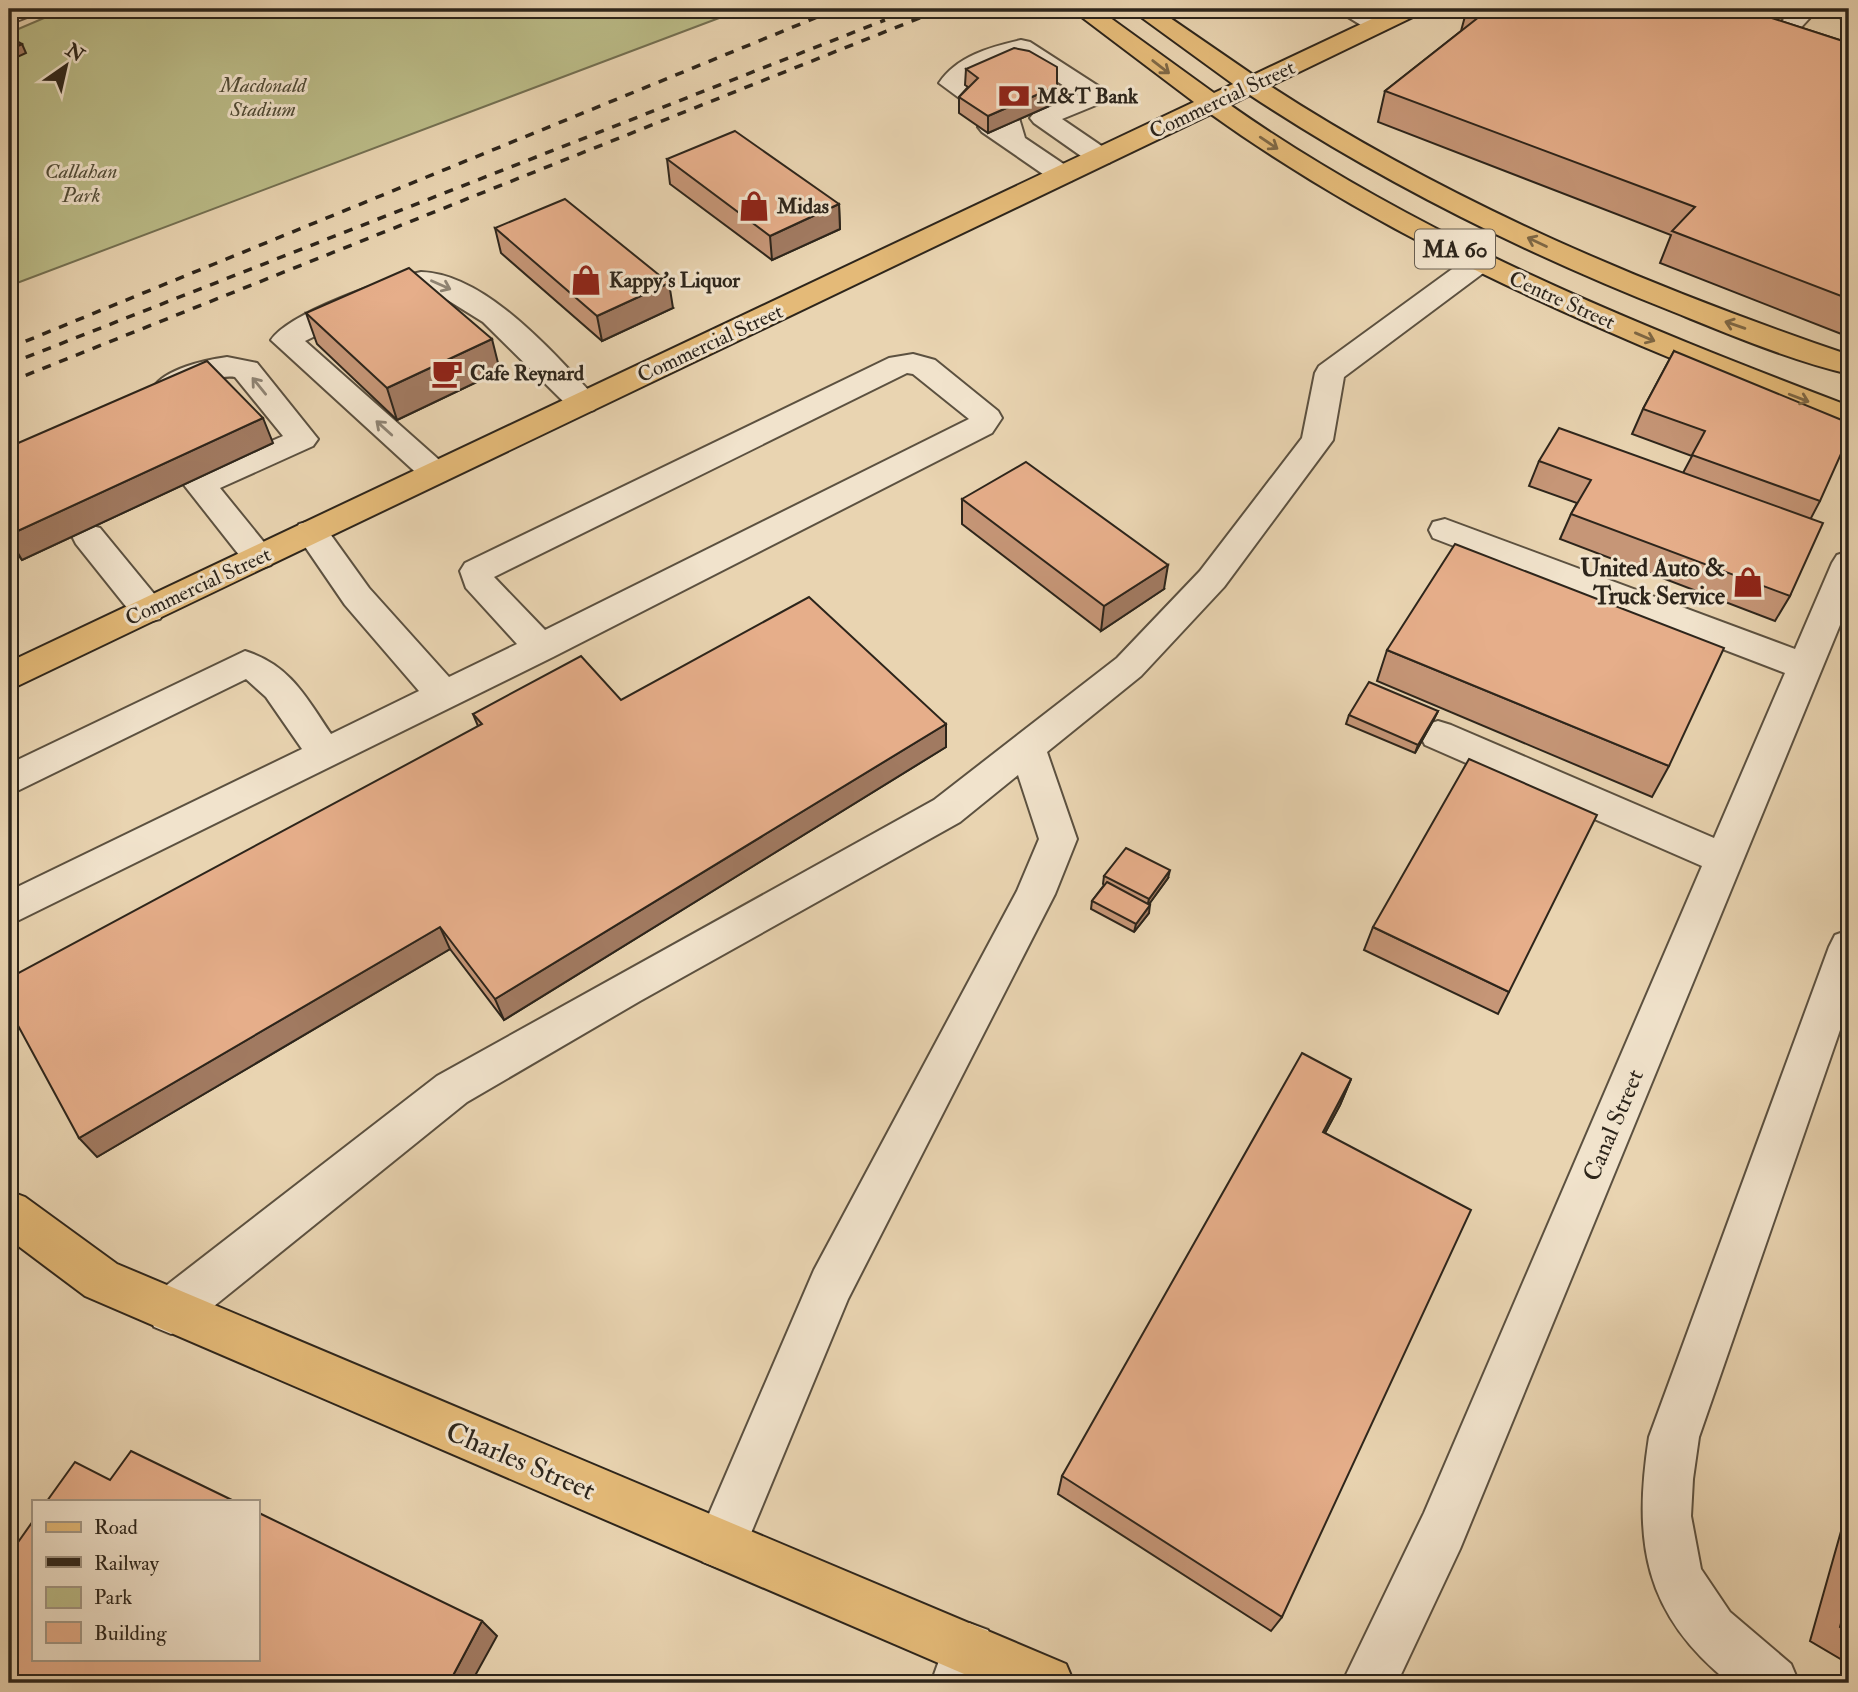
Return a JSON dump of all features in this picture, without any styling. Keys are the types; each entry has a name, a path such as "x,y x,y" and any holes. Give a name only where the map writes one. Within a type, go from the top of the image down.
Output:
{"main road":[{"name":"Centre Street","path":"1083,9 1212,105 1355,197 1564,303 1849,417"},
{"name":"Centre Street","path":"1142,9 1255,85 1385,165 1535,241 1718,319 1849,365"},
{"name":"Commercial Street","path":"9,677 1411,9"},
{"path":"1760,21 1811,38"},
{"name":"Charles Street","path":"9,1212 95,1277 721,1544 963,1666 1047,1683"}],"street":[{"path":"9,17 27,9"},
{"path":"1348,9 1377,25"},
{"path":"1786,30 1807,9"},
{"path":"1062,175 952,98 947,90 955,76 970,67 1021,47 1097,96 1043,118 1100,157"},
{"path":"171,1311 452,1089 625,989 947,811 1129,667 1212,579 1317,440 1330,373 1480,262"},
{"path":"435,473 286,340 317,320 412,280 433,280 460,294 535,350 583,403"},
{"path":"9,909 541,648 644,593 981,426 987,418 924,367 913,363 900,365 477,571 478,580 541,648"},
{"path":"145,398 220,366 235,365 246,370 302,439 200,485 259,557"},
{"path":"1445,530 1805,667"},
{"path":"311,532 330,563 379,625 444,695"},
{"path":"88,536 148,610"},
{"name":"Canal Street","path":"1369,1683 1442,1531 1805,667 1845,586"},
{"path":"9,780 245,664 257,666 270,676 324,753"},
{"path":"1438,735 1725,859"},
{"path":"721,1544 830,1286 1035,894 1058,839 1027,747"},
{"path":"1772,1683 1718,1638 1693,1609 1676,1576 1668,1551 1664,1517 1667,1476 1674,1437 1849,947"}],"green space":[{"name":"Macdonald Stadium","path":"65,9 743,9 9,286 9,33"}],"building":[{"path":"1489,9 1744,9 1849,43 1849,299 1672,231 1695,207 1385,91"},
{"path":"9,37 22,44 9,50"},
{"path":"1014,48 1029,51 1057,67 1057,86 988,116 959,97 978,78 966,69"},
{"path":"735,131 839,204 770,236 667,159"},
{"name":"Kappy's Liquor","path":"565,199 669,283 597,316 495,228"},
{"path":"409,268 492,339 387,388 306,313"},
{"path":"1674,351 1849,423 1849,436 1820,501 1692,455 1705,431 1643,409"},
{"path":"207,361 263,418 9,535 9,447"},
{"path":"1559,428 1823,523 1790,596 1571,514 1591,480 1539,461"},
{"path":"1026,462 1168,565 1104,606 962,499"},
{"path":"1455,544 1724,648 1669,766 1387,650"},
{"path":"809,597 946,724 495,999 440,927 79,1138 9,1009 9,978 482,724 473,714 581,656 621,700"},
{"path":"1369,682 1438,711 1418,745 1349,715"},
{"path":"1469,759 1597,815 1509,992 1373,927"},
{"path":"1126,848 1170,870 1149,899 1104,876"},
{"path":"1107,882 1150,905 1136,924 1092,901"},
{"path":"1302,1053 1351,1079 1323,1132 1471,1210 1282,1617 1062,1476"},
{"path":"131,1451 232,1500 48,1500 75,1462 110,1480"},
{"path":"259,1513 482,1621 449,1683 9,1683 9,1555 32,1522 32,1660 259,1660"},
{"path":"1849,1592 1849,1632 1840,1627"}],"railway":[{"path":"9,348 837,9"},
{"path":"9,382 942,9"},
{"path":"9,364 885,20"}],"place":[{"name":"M&T Bank","path":"1014,96"},
{"name":"Midas","path":"754,206"},
{"name":"Kappy's Liquor","path":"586,280"},
{"name":"Cafe Reynard","path":"447,373"},
{"name":"United Auto & Truck Service","path":"1748,582"}],"park label":[{"name":"Callahan Park","path":"81,183"}]}
